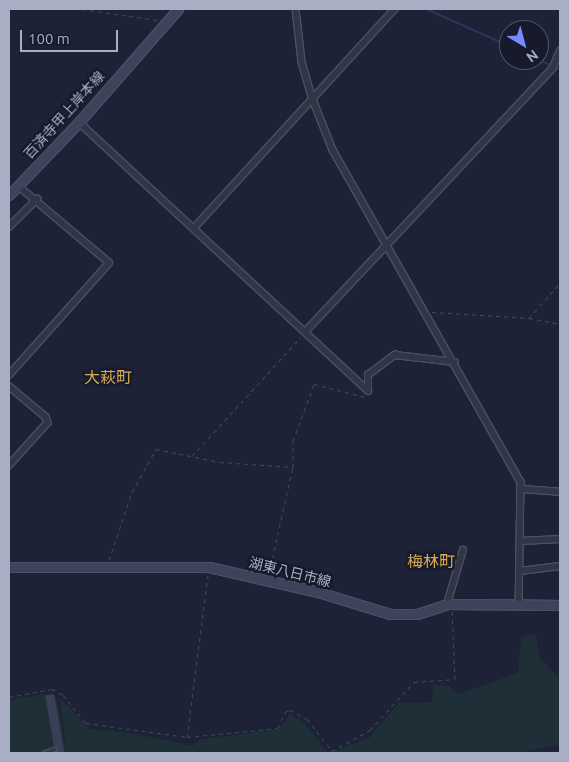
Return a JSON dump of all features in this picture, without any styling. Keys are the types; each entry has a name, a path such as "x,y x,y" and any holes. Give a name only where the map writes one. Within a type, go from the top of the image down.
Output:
{"main road":[{"name":"百済寺甲上岸本線","path":"9,195 79,122 178,9"},
{"name":"湖東八日市線","path":"9,567 108,565 209,567 268,579 390,614 417,614 450,604 519,603 560,606"}],"street":[{"path":"296,9 302,62 312,98 333,150 513,464 521,489 519,603"},
{"path":"194,228 395,9"},
{"path":"305,332 552,69 560,51"},
{"path":"79,122 368,390"},
{"path":"9,375 109,263 36,199 18,186"},
{"path":"9,227 36,199"},
{"path":"368,390 368,375 395,355 454,362"},
{"path":"9,386 46,416 48,423 10,462"},
{"path":"521,489 560,492"},
{"path":"521,541 560,539"},
{"path":"450,604 464,550"},
{"path":"520,571 560,566"}],"lane":[{"path":"43,753 54,748"}],"path":[{"path":"82,9 150,16 164,24"},
{"path":"528,318 560,283"},
{"path":"428,315 434,310 528,318 560,324"},
{"path":"192,457 305,332"},
{"path":"268,579 293,467 293,441 314,384 366,397 368,390"},
{"path":"108,565 132,492 156,449 192,457 293,467"},
{"path":"187,737 209,567"},
{"path":"9,697 52,689 63,695 86,723 187,737 278,728 285,712 290,710 307,719 332,751 370,730 414,682 454,679 450,604"}],"shaded area":[{"path":"536,634 540,658 560,679 560,744 520,753 330,753 370,737 399,703 432,702 433,685 449,686 459,694 518,673 521,637"},
{"path":"52,693 56,696 67,753 9,753 9,700"},
{"path":"60,698 90,729 132,733 193,746 201,739 279,729 290,714 304,723 329,753 67,753"}],"building":[{"path":"54,694 64,753 55,753 45,696"}],"waterway":[{"path":"426,9 499,42"},
{"path":"549,65 560,70"}],"district":[{"name":"大萩町","path":"108,377"},
{"name":"梅林町","path":"431,561"}]}
